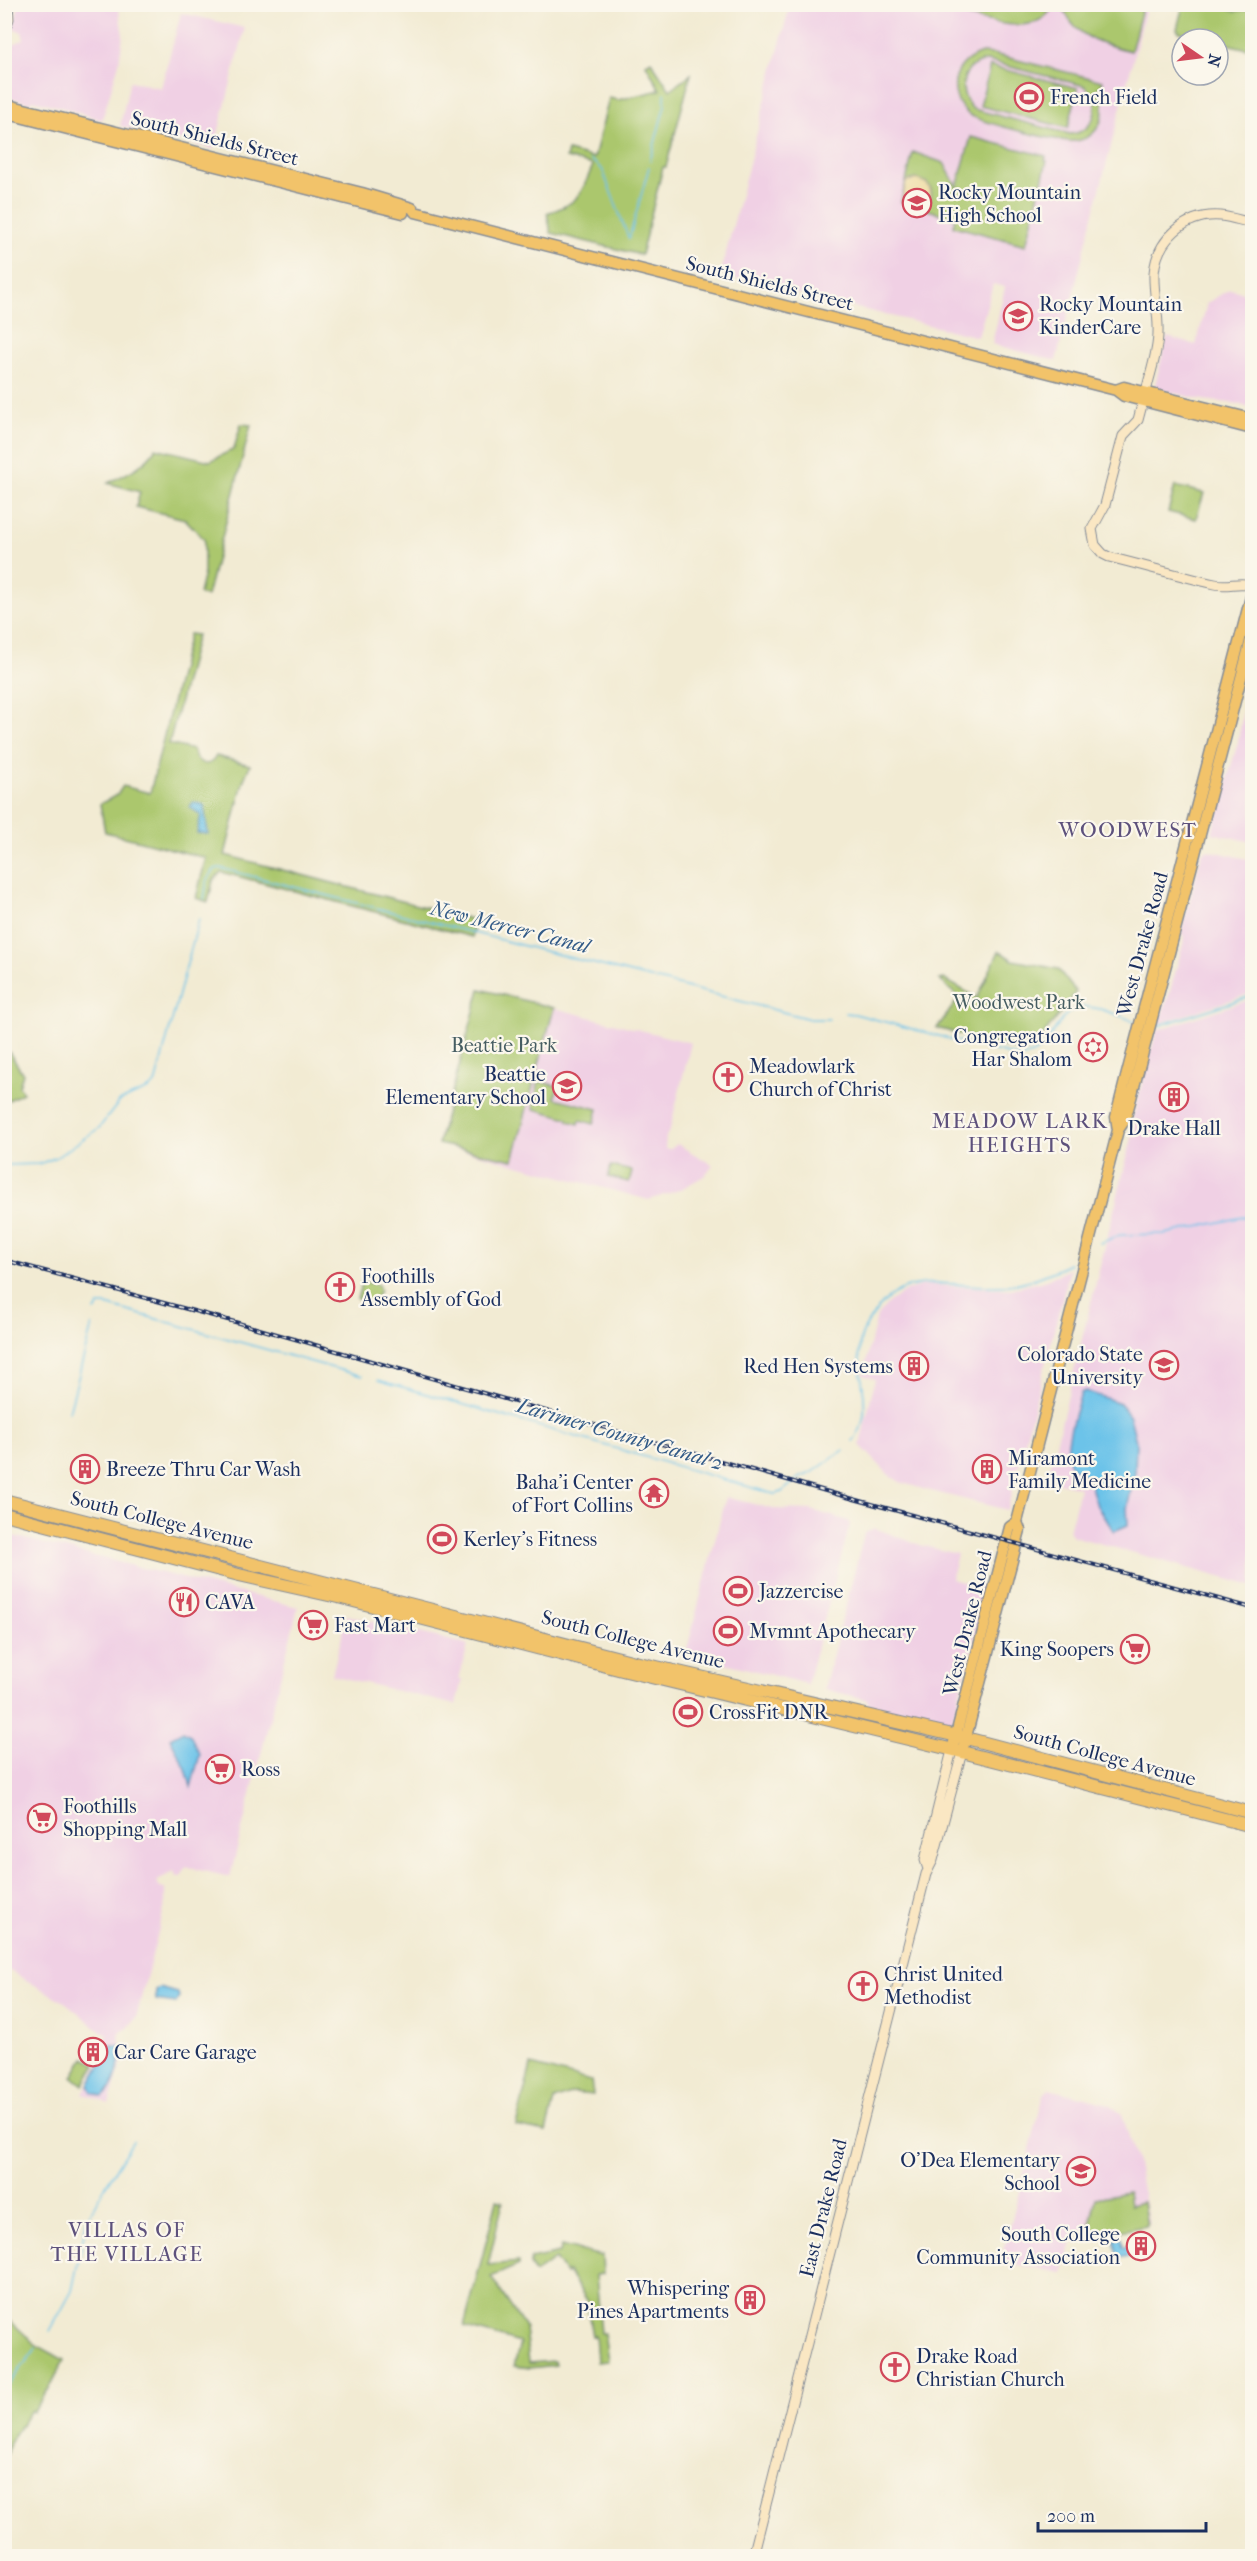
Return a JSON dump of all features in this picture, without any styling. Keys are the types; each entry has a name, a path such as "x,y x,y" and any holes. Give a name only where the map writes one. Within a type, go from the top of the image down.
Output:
{"highway":[{"name":"South College Avenue","path":"4,1500 635,1662 961,1738 1252,1813"},
{"name":"South College Avenue","path":"4,1514 239,1575 332,1595 1252,1826"},
{"path":"765,1705 771,1701 805,1708 811,1703"},
{"path":"814,1717 820,1712 847,1718 855,1713"}],"main road":[{"path":"4,33 9,19 7,8"},
{"name":"South Shields Street","path":"4,104 362,193 412,208 416,212 1120,393 1124,387 1174,409 1252,429"},
{"name":"South Shields Street","path":"4,113 410,214 416,212"},
{"path":"1252,223 1218,216 1191,221 1172,234 1161,249 1157,259 1154,284 1158,338 1144,397 1138,420 1126,430 1121,442 1105,505 1092,529 1095,545 1102,554 1109,557 1216,584 1239,582 1252,585"},
{"name":"South Shields Street","path":"1144,397 1169,398 1252,419"},
{"path":"1174,409 1180,406 1208,413 1213,409"},
{"name":"West Drake Road","path":"1118,1130 1116,1117 1252,593"},
{"path":"1246,660 1245,645 1252,614"},
{"name":"West Drake Road","path":"961,1738 983,1674 985,1644 1020,1530 1017,1522 1118,1130 1125,1120 1252,636"},
{"path":"1137,1035 1142,1041 1142,1055"},
{"name":"West Drake Road","path":"961,1738 988,1632 990,1602 1010,1527 1017,1522"},
{"name":"East Drake Road","path":"753,2556 928,1869 925,1860 961,1738"}],"shaded area":[{"path":"19,5 118,5 123,35 119,63 102,120 33,100 29,103 5,96 5,73 14,44 24,39 22,32 13,28"},
{"name":"Rocky Mountain High School","path":"790,5 1147,5 1056,361 992,344 1005,287 993,284 978,337 724,276 721,272"},
{"path":"181,13 245,28 214,149 120,126 130,81 161,88"},
{"path":"1230,289 1252,295 1252,409 1238,404 1203,400 1157,389 1155,385 1167,337 1196,345 1207,303"},
{"path":"1252,681 1252,842 1212,833 1238,742 1245,700"},
{"path":"1207,850 1252,860 1252,993 1158,1024 1169,995 1185,937 1181,933 1202,853"},
{"name":"Beattie Elementary School","path":"480,989 691,1043 670,1129 666,1137 665,1149 671,1149 677,1144 713,1165 704,1176 679,1190 649,1200 438,1144"},
{"name":"Colorado State University","path":"1252,999 1252,1586 1073,1536 1069,1531 1080,1488 1047,1480 1135,1125 1132,1120 1157,1030"},
{"path":"1070,1269 1007,1510 923,1489 900,1482 889,1475 860,1445 875,1379 863,1375 877,1316 889,1302 908,1290 920,1286 1011,1289 1043,1281"},
{"path":"726,1497 773,1509 811,1510 849,1521 807,1684 686,1653"},
{"path":"874,1528 920,1545 957,1554 951,1579 988,1588 952,1722 947,1725 873,1709 866,1699 824,1689 864,1534"},
{"name":"Foothills Shopping Mall","path":"5,1534 298,1607 230,1877 186,1867 182,1875 177,1877 174,1871 157,1881 159,1886 165,1889 165,1905 136,2018 128,2028 119,2033 122,2061 109,2104 83,2093 100,2062 107,2033 101,2031 66,2003 5,1968"},
{"path":"347,1615 468,1645 459,1679 462,1680 456,1705 332,1675"},
{"name":"O'Dea Elementary School","path":"1049,2089 1109,2104 1122,2114 1136,2159 1149,2225 1097,2233 1075,2231 1063,2273 1008,2263 1002,2258 1044,2094"}],"green space":[{"path":"957,4 1054,5 1046,16 1036,22 1009,25 955,13"},
{"path":"1063,5 1143,5 1131,51 1099,42 1081,32 1067,16"},
{"path":"1183,5 1208,5 1236,11 1252,9 1252,50 1230,45 1230,27 1178,27"},
{"path":"982,53 1103,81 1101,88 1098,88 1102,96 1103,113 1097,128 1084,139 1067,141 1003,127 968,114 956,97 955,82 963,65","holes":["987,61 1085,86 1094,100 1094,116 1086,128 1070,134 973,109 964,95 963,87 971,67"]},
{"path":"651,61 670,90 691,74 666,167 663,167 641,255 551,233 547,213 566,206 577,197 593,165 566,158 568,151 594,158 609,98 618,100 660,90 646,64"},
{"name":"French Field","path":"990,66 1078,88 1068,128 980,106"},
{"path":"971,137 1046,156 1047,161 1026,245 953,226 955,218 901,202 913,152 944,163 957,187"},
{"path":"241,424 251,425 207,596 199,594 204,573 204,539 185,519 136,507 140,492 108,483 141,465 156,448 210,461 234,449"},
{"path":"1175,486 1204,493 1196,519 1168,512"},
{"path":"189,634 197,635 169,744 193,750 196,758 206,764 216,756 250,765 243,782 225,855 475,920 472,937 221,872 213,881 208,902 196,898 206,858 105,832 100,804 117,795 123,786 150,793"},
{"name":"Woodwest Park","path":"999,951 1013,960 1058,969 1076,992 1036,1045 1027,1049 1018,1050 937,1028 959,998 940,980 944,979 977,998"},
{"name":"Beattie Park","path":"480,989 554,1008 513,1160 438,1144"},
{"path":"9,1052 23,1074 19,1086 23,1093 5,1102 5,1054"},
{"path":"538,1081 558,1086 555,1098 598,1109 594,1124 580,1120 579,1124 568,1121 568,1118 534,1109"},
{"path":"611,1166 632,1171 629,1182 608,1177"},
{"path":"362,1281 378,1285 380,1290 374,1304 357,1299"},
{"path":"84,2058 96,2064 83,2085 73,2077"},
{"path":"531,2065 591,2081 593,2095 573,2093 554,2100 546,2132 516,2126"},
{"path":"1128,2192 1130,2205 1143,2202 1147,2226 1088,2233 1096,2198"},
{"path":"497,2200 503,2202 488,2265 519,2262 519,2265 491,2277 525,2328 529,2363 555,2361 556,2365 529,2368 514,2366 520,2343 464,2327"},
{"path":"561,2246 602,2256 603,2274 596,2275 601,2333 604,2333 608,2361 597,2362 595,2336 592,2337 588,2310 591,2306 568,2272 566,2274 555,2259 535,2273 530,2265 530,2259 559,2253"},
{"path":"5,2316 35,2344 64,2360 50,2387 9,2443 5,2460"}],"sand":[{"path":"917,179 927,184 931,192 930,201 923,210 901,202 906,181"}],"water":[{"path":"193,802 204,805 208,834 197,833 201,815 190,807"},
{"path":"1085,1391 1120,1403 1130,1417 1136,1441 1135,1473 1127,1508 1128,1525 1114,1531 1097,1506 1088,1477 1069,1463 1068,1447 1071,1428 1081,1393"},
{"path":"183,1731 190,1735 200,1754 191,1787 186,1769 170,1738"},
{"path":"160,1988 178,1993 176,2003 156,2000 156,1990"},
{"path":"111,2046 120,2046 120,2060 114,2081 103,2097 92,2092 89,2085"},
{"path":"1122,2238 1123,2248 1135,2246 1136,2255 1118,2258 1114,2239"}],"waterway":[{"path":"650,161 665,105 665,93"},
{"path":"590,159 602,169 629,239 649,167"},
{"name":"New Mercer Canal","path":"204,899 207,880 215,869 220,868 810,1019 829,1019"},
{"name":"New Mercer Canal","path":"4,1165 39,1164 57,1157 99,1128 120,1101 151,1088 155,1084 199,919"},
{"name":"New Mercer Canal","path":"1157,1026 1252,996"},
{"name":"New Mercer Canal","path":"845,1013 1019,1057 1031,1055 1040,1049 1059,1023 1073,1009 1096,1008 1134,1021"},
{"name":"Larimer County Canal 2","path":"1100,1243 1120,1235 1165,1234 1252,1215"},
{"name":"Larimer County Canal 2","path":"853,1441 864,1417 859,1351 861,1338 870,1320 890,1296 905,1288 921,1284 991,1286 1017,1284 1070,1264"},
{"name":"Larimer County Canal 2","path":"95,1311 99,1305 106,1305 362,1376"},
{"name":"Larimer County Canal 2","path":"69,1412 92,1325"},
{"name":"Larimer County Canal 2","path":"378,1380 774,1494 782,1492 797,1479 813,1472 844,1450"},
{"path":"50,2331 72,2291 87,2219 133,2141"},
{"path":"4,2391 37,2347"}],"railway":[{"path":"4,1260 235,1322 850,1498 1252,1608"}],"place":[{"name":"French Field","path":"1029,97"},
{"name":"Rocky Mountain High School","path":"917,203"},
{"name":"Rocky Mountain KinderCare","path":"1018,316"},
{"name":"Congregation Har Shalom","path":"1093,1047"},
{"name":"Meadowlark Church of Christ","path":"728,1077"},
{"name":"Beattie Elementary School","path":"567,1086"},
{"name":"Drake Hall","path":"1174,1097"},
{"name":"Foothills Assembly of God","path":"340,1287"},
{"name":"Colorado State University","path":"1164,1365"},
{"name":"Red Hen Systems","path":"914,1366"},
{"name":"Breeze Thru Car Wash","path":"85,1469"},
{"name":"Miramont Family Medicine","path":"987,1469"},
{"name":"Baha'i Center of Fort Collins","path":"654,1493"},
{"name":"Kerley's Fitness","path":"442,1539"},
{"name":"Jazzercise","path":"738,1591"},
{"name":"CAVA","path":"184,1602"},
{"name":"Fast Mart","path":"313,1625"},
{"name":"Mvmnt Apothecary","path":"728,1631"},
{"name":"King Soopers","path":"1135,1649"},
{"name":"CrossFit DNR","path":"688,1712"},
{"name":"Ross","path":"220,1769"},
{"name":"Foothills Shopping Mall","path":"42,1818"},
{"name":"Christ United Methodist","path":"863,1986"},
{"name":"Car Care Garage","path":"93,2052"},
{"name":"O'Dea Elementary School","path":"1081,2171"},
{"name":"South College Community Association","path":"1141,2246"},
{"name":"Whispering Pines Apartments","path":"750,2300"},
{"name":"Drake Road Christian Church","path":"895,2367"}],"district":[{"name":"WOODWEST","path":"1128,830"},
{"name":"MEADOW LARK HEIGHTS","path":"1020,1133"},
{"name":"VILLAS OF THE VILLAGE","path":"127,2242"}]}
